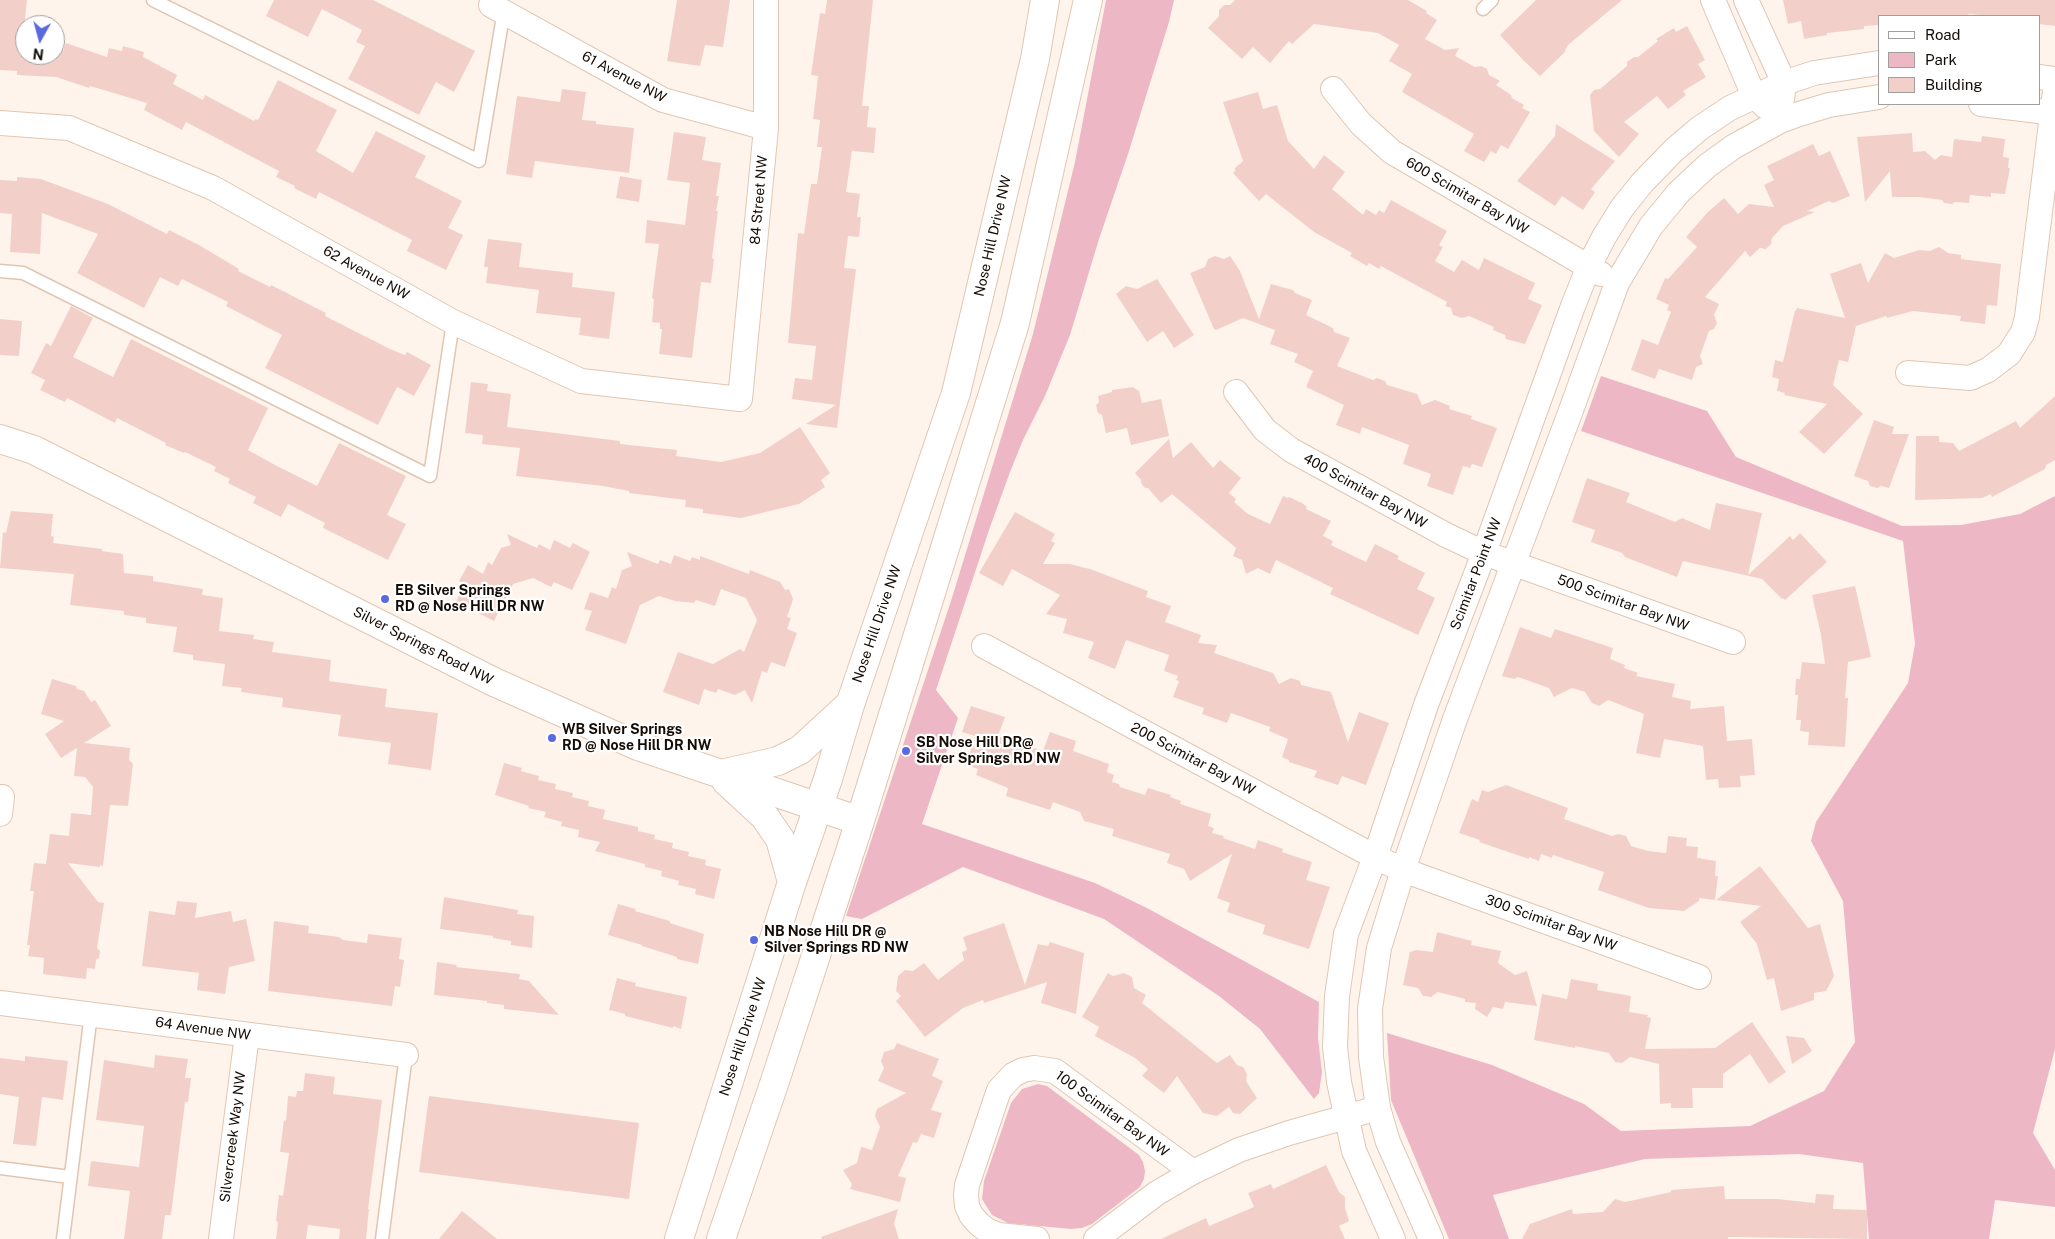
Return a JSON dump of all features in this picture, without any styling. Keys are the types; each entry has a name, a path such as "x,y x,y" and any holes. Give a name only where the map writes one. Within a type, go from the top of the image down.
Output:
{"main road":[{"name":"Nose Hill Drive NW","path":"678,1239 792,882 819,807 850,705 956,393 1035,59 1045,0"},
{"path":"721,1239 860,821 1015,323 1088,0"},
{"name":"Silver Springs Road NW","path":"0,439 34,450 494,682 638,746 860,821"},
{"path":"720,775 778,761 800,750 850,705"},
{"path":"720,775 765,816 780,839 792,882"}],"street":[{"name":"84 Street NW","path":"740,399 766,128 766,0"},
{"path":"1713,0 1754,96 1780,121"},
{"path":"1746,0 1784,83 1780,121"},
{"name":"61 Avenue NW","path":"492,4 663,100 766,128"},
{"name":"Scimitar Point NW","path":"1394,1239 1354,1151 1338,1082 1335,1047 1337,996 1346,934 1375,857 1426,705 1589,266 1613,222 1642,183 1674,150 1700,128 1730,108 1784,83 1814,73 1878,63"},
{"path":"2040,77 2055,79"},
{"name":"600 Scimitar Bay NW","path":"1334,89 1361,124 1392,152 1617,283"},
{"path":"1431,1239 1388,1142 1378,1108 1371,1058 1370,1009 1379,948 1403,870 1455,719 1617,283 1651,226 1679,192 1707,166 1733,147 1780,121 1829,105 1878,96"},
{"path":"1908,373 1970,378 1988,370 2009,354 2023,332 2027,317 2054,106 2018,105"},
{"name":"62 Avenue NW","path":"0,123 69,128 213,188 453,322 581,381 740,399"},
{"name":"400 Scimitar Bay NW","path":"1236,392 1264,430 1291,450 1446,535 1484,553 1514,563"},
{"name":"500 Scimitar Bay NW","path":"1514,563 1733,642"},
{"name":"200 Scimitar Bay NW","path":"984,646 1375,857 1403,870"},
{"name":"300 Scimitar Bay NW","path":"1403,870 1699,977"},
{"name":"64 Avenue NW","path":"0,1002 406,1055"},
{"name":"Silvercreek Way NW","path":"221,1239 247,1035"},
{"name":"100 Scimitar Bay NW","path":"1037,1239 988,1231 971,1215 967,1206 966,1195 967,1185 999,1090 1013,1075 1023,1070 1034,1068 1055,1071 1193,1172"},
{"path":"1096,1239 1157,1194 1193,1172 1239,1150 1289,1133 1378,1108"}],"lane":[{"path":"153,0 479,161 492,4"},
{"path":"0,271 23,273 430,476 453,322"},
{"path":"63,1239 91,1014"},
{"path":"382,1239 406,1055"},
{"path":"0,1168 70,1177"}],"green space":[{"path":"1106,0 1174,0 1169,22 1070,335 1045,396 1023,440 1010,472 936,690 958,718 922,824 1095,883 1147,908 1319,1002 1318,1038 1322,1072 1319,1093 1314,1099 1260,1029 1219,996 1104,919 963,867 862,919 846,916 951,601 1033,334 1075,162"},
{"path":"1601,376 1707,411 1736,457 1902,526 1961,525 2020,514 2055,496 2055,1049 2033,1133 2055,1170 2055,1207 1995,1200 1989,1239 1869,1239 1863,1163 1799,1154 1645,1159 1493,1195 1509,1239 1449,1239 1391,1100 1387,1033 1492,1065 1584,1104 1621,1131 1750,1126 1824,1091 1855,1042 1843,901 1811,841 1816,822 1908,683 1915,644 1903,541 1581,431"},
{"path":"1038,1084 1047,1086 1139,1155 1143,1162 1145,1171 1140,1187 1092,1224 1082,1228 1071,1229 1008,1223 992,1215 982,1199 984,1181 1011,1103 1022,1089"}],"building":[{"path":"0,0 27,0 25,15 15,15 15,65 65,65 66,43 107,57 109,48 122,51 123,46 144,52 143,57 177,75 173,84 203,100 205,95 254,121 255,119 258,120 278,80 337,110 316,151 353,173 376,131 426,156 415,177 462,201 448,228 463,235 446,270 407,251 412,240 319,192 316,199 294,188 295,186 276,177 279,171 186,122 182,130 144,110 147,103 90,86 89,88 56,77 17,75 17,71 0,70"},
{"path":"274,0 373,0 475,51 454,92 436,82 419,115 348,79 365,46 356,42 362,30 322,9 308,37 266,16"},
{"path":"677,0 730,0 723,47 705,45 700,66 667,61"},
{"path":"827,0 873,0 862,106 869,106 867,127 876,128 874,153 852,151 846,192 860,194 857,217 861,217 859,237 848,236 844,268 856,269 837,428 806,424 836,405 792,399 795,378 812,380 816,346 788,343 798,233 804,234 811,184 817,184 822,147 817,147 820,120 813,119 818,76 811,75 820,13 825,14"},
{"path":"1235,0 1408,0 1427,11 1426,13 1437,20 1425,39 1445,50 1459,48 1455,56 1475,67 1481,66 1487,69 1489,75 1500,81 1496,85 1524,105 1522,108 1530,112 1508,149 1501,145 1496,154 1491,151 1484,162 1464,151 1474,134 1402,92 1412,74 1389,61 1399,45 1378,33 1314,24 1292,44 1289,41 1270,63 1253,47 1242,59 1208,28 1219,16 1219,10 1224,5 1230,5"},
{"path":"1536,0 1622,0 1568,45 1564,53 1540,76 1500,35"},
{"path":"1783,0 2055,0 2055,26 2040,24 2040,15 1878,15 1878,25 1864,26 1864,29 1827,33 1827,35 1804,39 1801,21 1788,24"},
{"path":"1687,26 1705,60 1698,64 1706,77 1683,91 1686,95 1668,109 1657,96 1624,122 1639,134 1619,157 1594,131 1590,95 1627,66 1627,62 1634,57 1638,57 1658,41 1656,39 1674,28 1676,32"},
{"path":"562,89 586,92 582,120 596,121 596,124 634,128 629,173 535,161 532,178 506,174 517,96 560,102"},
{"path":"1258,92 1263,109 1277,105 1288,141 1314,169 1324,155 1345,172 1332,189 1363,215 1366,209 1376,215 1379,210 1384,213 1391,200 1447,231 1439,245 1443,247 1435,261 1454,272 1462,260 1479,270 1484,258 1535,283 1528,299 1542,305 1525,344 1506,339 1505,335 1493,330 1494,327 1469,316 1462,318 1453,315 1451,308 1445,306 1447,302 1381,266 1379,269 1369,263 1367,266 1350,256 1352,253 1314,232 1266,194 1259,201 1233,173 1236,170 1234,169 1243,161 1223,102"},
{"path":"1556,124 1615,161 1591,189 1595,192 1583,210 1562,196 1555,206 1517,181 1555,136"},
{"path":"674,132 706,137 702,160 721,163 716,196 719,196 716,211 718,211 711,283 701,282 692,358 659,354 662,329 660,329 660,323 652,322 654,299 652,298 659,244 645,243 647,220 685,225 690,183 667,180"},
{"path":"1912,133 1913,152 1925,151 1935,160 1941,155 1952,157 1954,139 1981,142 1982,136 2005,139 2003,157 2009,158 2008,168 2010,168 2005,194 1991,193 1991,197 1970,195 1969,203 1955,202 1952,204 1944,203 1942,200 1919,197 1892,197 1890,171 1865,202 1857,137"},
{"path":"1813,144 1819,156 1830,151 1850,196 1833,203 1829,201 1807,211 1815,212 1783,226 1772,238 1771,244 1766,249 1760,248 1750,257 1745,251 1705,297 1719,304 1714,315 1717,323 1714,329 1709,331 1700,356 1703,364 1696,367 1692,380 1659,369 1655,379 1631,370 1642,339 1658,345 1671,312 1667,310 1669,305 1656,299 1665,278 1668,279 1697,247 1686,237 1707,213 1724,198 1738,214 1749,204 1774,207 1764,185 1774,180 1767,166"},
{"path":"620,176 642,180 639,202 616,198"},
{"path":"17,177 41,179 108,204 167,234 169,230 199,245 239,269 238,271 270,287 271,285 326,313 325,316 390,349 405,355 407,352 431,365 414,396 397,387 378,425 265,368 282,335 226,306 228,302 182,279 178,286 160,277 144,308 77,273 98,234 42,213 40,254 10,252 12,214 0,213 0,180 17,181"},
{"path":"488,239 522,243 519,267 573,273 572,287 615,292 609,339 579,335 581,318 536,313 539,290 486,283 488,267 484,267"},
{"path":"1939,247 1948,253 1961,255 1961,259 2001,264 1997,306 1987,305 1985,324 1960,321 1961,316 1913,311 1887,318 1886,316 1856,326 1848,362 1839,360 1833,385 1863,414 1824,454 1799,432 1827,404 1784,395 1785,393 1777,391 1779,379 1772,377 1775,360 1783,362 1795,310 1797,308 1845,318 1830,274 1861,263 1868,283 1885,253 1894,258 1919,250 1930,251"},
{"path":"1215,256 1224,259 1230,256 1240,271 1259,319 1271,284 1293,290 1295,293 1312,300 1306,315 1333,328 1334,332 1350,338 1337,366 1373,380 1377,378 1385,381 1387,385 1417,394 1422,405 1435,400 1450,406 1449,409 1472,416 1471,419 1497,428 1482,467 1472,464 1470,468 1463,466 1453,495 1427,486 1431,474 1403,464 1409,445 1362,427 1360,434 1336,425 1344,405 1306,387 1313,371 1294,362 1298,354 1270,344 1275,330 1243,318 1216,330 1214,329 1190,273 1205,267 1208,259"},
{"path":"1157,279 1194,335 1174,348 1163,331 1147,342 1116,294 1126,286 1137,289"},
{"path":"71,306 93,318 73,357 113,377 131,339 268,408 248,450 275,465 317,486 339,443 406,476 387,515 406,524 388,560 323,528 325,523 288,504 281,517 253,503 256,497 228,483 230,479 214,471 216,467 165,445 166,443 117,418 115,423 67,398 65,402 40,390 45,380 31,373 46,343 51,346"},
{"path":"0,319 22,321 19,356 0,355"},
{"path":"471,382 488,384 487,391 511,394 507,427 620,441 620,444 677,450 676,456 721,462 760,453 800,427 830,473 821,480 825,487 799,504 741,518 703,513 703,509 685,507 686,500 629,493 629,491 603,486 516,476 520,448 482,444 483,435 465,433"},
{"path":"1133,387 1139,391 1142,403 1161,399 1169,436 1131,445 1127,428 1106,433 1102,415 1098,413 1096,405 1099,402 1098,396 1112,392 1112,390"},
{"path":"2055,396 2055,460 2046,465 2045,469 1992,497 1991,494 1982,498 1915,500 1916,436 1939,436 1939,442 1953,443 1959,451 2016,421 2020,428"},
{"path":"1874,420 1894,427 1892,434 1909,434 1889,488 1870,486 1868,481 1854,476"},
{"path":"1169,439 1173,458 1191,442 1213,468 1220,460 1241,478 1229,493 1236,499 1234,502 1248,514 1270,524 1283,496 1289,497 1302,503 1307,507 1306,509 1331,521 1323,536 1333,541 1331,545 1366,562 1375,544 1399,556 1397,559 1425,573 1417,589 1435,598 1418,635 1330,594 1333,588 1276,560 1270,574 1258,568 1246,574 1242,560 1233,556 1236,548 1172,494 1161,503 1148,488 1145,488 1135,473"},
{"path":"1587,478 1630,493 1626,502 1675,522 1682,518 1710,530 1716,503 1762,513 1748,575 1790,536 1793,540 1800,533 1827,562 1785,600 1762,579 1683,561 1677,577 1591,542 1595,530 1572,522"},
{"path":"11,511 53,514 51,536 54,537 53,543 102,549 102,551 123,554 124,573 153,576 153,581 203,589 202,595 223,598 219,631 254,635 253,639 274,642 272,652 331,660 329,681 387,689 385,707 438,713 431,770 388,764 391,743 338,736 341,715 282,707 283,698 241,692 242,688 222,686 225,664 193,660 193,655 173,652 177,627 146,623 146,618 124,615 124,611 70,605 74,574 0,568 3,532 6,533"},
{"path":"1015,512 1055,534 1051,541 1055,543 1043,564 1070,564 1090,569 1148,591 1146,597 1171,606 1165,622 1201,635 1198,643 1217,645 1214,653 1273,673 1279,684 1291,678 1300,681 1301,685 1331,692 1348,742 1359,712 1389,723 1366,785 1342,776 1338,785 1314,777 1317,771 1289,762 1289,760 1282,757 1288,739 1269,731 1270,727 1231,713 1227,723 1202,714 1204,708 1173,697 1179,681 1176,680 1178,676 1164,671 1169,655 1126,640 1115,669 1088,658 1094,642 1063,633 1067,619 1046,614 1060,595 1012,569 1003,586 979,573"},
{"path":"507,534 537,548 539,544 550,550 554,540 570,548 573,543 590,552 572,590 554,582 551,587 533,578 513,584 494,621 456,602 465,584 459,581 468,565 483,574 488,562 492,565 501,548 511,545"},
{"path":"627,552 658,564 660,560 671,564 674,555 690,561 692,557 700,560 700,556 749,574 750,570 780,582 785,590 789,589 793,599 787,617 791,618 787,629 797,633 785,667 771,662 767,673 762,671 752,703 745,690 735,695 718,689 716,693 704,689 699,705 663,692 678,652 713,664 740,649 744,652 757,620 746,598 721,589 715,606 696,600 694,603 675,601 659,596 640,605 626,644 585,630 592,611 584,609 590,592 608,598 612,587 616,589 622,570 632,566"},
{"path":"1855,586 1871,657 1848,662 1845,698 1848,698 1845,747 1808,745 1809,732 1800,731 1801,720 1796,720 1798,695 1795,695 1796,679 1800,679 1802,662 1825,664 1812,595"},
{"path":"1520,627 1551,638 1555,629 1613,648 1610,659 1625,665 1624,668 1638,673 1636,676 1675,684 1672,697 1691,701 1690,709 1724,706 1727,741 1752,739 1755,775 1740,776 1741,787 1719,788 1718,779 1706,780 1703,746 1664,739 1660,758 1636,753 1644,714 1608,700 1599,706 1592,703 1585,692 1572,688 1554,697 1549,688 1518,677 1514,679 1502,676"},
{"path":"52,679 76,686 77,689 84,691 91,702 95,700 111,726 84,743 130,748 129,760 133,764 128,806 110,805 103,866 68,863 98,902 104,903 97,948 100,951 99,958 96,960 95,969 87,968 86,979 43,974 44,958 28,956 30,945 27,945 34,891 30,891 34,863 46,864 50,834 69,836 71,813 91,815 93,787 85,777 74,776 77,748 61,758 45,734 64,721 41,714"},
{"path":"971,706 1005,717 998,736 1043,751 1050,732 1076,741 1073,751 1109,764 1107,772 1114,775 1112,782 1119,784 1120,787 1145,795 1148,788 1171,795 1170,797 1181,801 1180,804 1211,814 1208,826 1214,828 1212,833 1255,849 1258,840 1283,849 1282,852 1312,862 1306,880 1330,887 1309,949 1263,934 1265,925 1227,912 1230,903 1217,898 1232,854 1190,881 1184,869 1167,863 1170,854 1112,836 1114,829 1084,821 1080,812 1053,802 1050,810 1006,796 1008,788 976,775 978,769 966,765 975,736 962,732"},
{"path":"504,763 522,768 521,771 539,776 538,780 556,784 555,789 573,793 572,797 589,801 588,806 605,810 603,819 638,827 638,831 655,835 654,839 673,843 672,848 689,852 688,856 706,860 705,865 721,869 714,899 695,894 696,889 678,885 679,881 661,876 662,871 645,867 645,864 595,851 600,842 578,837 579,830 561,826 562,822 544,817 546,812 528,808 529,806 495,795"},
{"path":"1506,785 1568,808 1564,819 1612,836 1618,834 1626,836 1631,846 1648,851 1666,853 1668,836 1687,838 1686,846 1698,847 1697,858 1716,861 1715,876 1718,876 1715,900 1699,898 1699,901 1684,911 1649,908 1598,890 1604,872 1553,855 1552,858 1541,854 1539,861 1529,857 1529,859 1459,833 1472,799 1478,802 1482,790 1488,792"},
{"path":"1760,866 1808,928 1820,924 1834,976 1826,991 1814,993 1814,1000 1781,1011 1774,978 1767,980 1757,944 1740,922 1761,906 1716,900"},
{"path":"444,897 518,910 517,914 534,916 532,948 511,945 511,941 493,938 493,936 440,929"},
{"path":"177,901 197,903 195,918 231,911 233,922 246,919 255,961 229,967 225,994 197,990 199,973 142,966 149,911 175,915"},
{"path":"618,904 704,934 698,964 677,959 677,957 608,935"},
{"path":"274,921 309,926 308,933 339,937 343,940 367,943 368,934 402,938 399,959 404,960 400,987 395,986 392,1006 268,991"},
{"path":"1004,923 1025,985 1038,944 1048,946 1050,942 1084,953 1076,1014 1041,1003 1047,982 984,1003 983,1000 963,1008 925,1037 896,1001 901,996 896,991 898,976 905,970 913,971 924,963 938,980 964,960 962,952 967,950 963,937"},
{"path":"1437,932 1472,941 1471,945 1501,951 1498,963 1515,975 1527,971 1537,1006 1505,1002 1503,1009 1493,1007 1487,1017 1475,1009 1476,1003 1465,1002 1465,999 1438,992 1431,997 1423,996 1418,988 1403,985 1410,952 1416,950 1433,952"},
{"path":"437,962 457,965 456,967 520,974 519,979 529,981 559,1015 504,1009 504,1005 487,1003 487,1001 434,995"},
{"path":"1108,973 1113,976 1124,973 1132,977 1134,988 1146,995 1142,1003 1217,1063 1230,1055 1237,1065 1243,1067 1247,1074 1246,1081 1257,1098 1240,1114 1233,1113 1229,1107 1217,1116 1203,1113 1177,1076 1164,1093 1142,1076 1148,1069 1135,1058 1095,1036 1099,1027 1082,1017"},
{"path":"617,978 636,983 635,986 687,997 681,1029 625,1016 625,1014 609,1010"},
{"path":"1571,979 1598,984 1597,990 1631,996 1629,1012 1648,1015 1647,1017 1651,1018 1645,1049 1715,1048 1752,1022 1786,1072 1769,1084 1750,1054 1723,1074 1723,1088 1692,1088 1693,1108 1671,1108 1671,1103 1660,1104 1659,1064 1630,1057 1622,1063 1615,1062 1609,1053 1534,1040 1542,994 1567,999"},
{"path":"1786,1036 1804,1038 1812,1051 1792,1064"},
{"path":"897,1043 939,1059 932,1076 943,1081 931,1110 942,1113 934,1138 921,1134 917,1143 913,1142 898,1176 906,1178 900,1202 850,1189 852,1184 843,1170 857,1163 861,1147 872,1150 880,1127 875,1116 877,1109 906,1093 878,1081 884,1068 881,1061 884,1052 894,1049"},
{"path":"155,1055 188,1059 185,1078 191,1078 188,1102 185,1102 171,1215 165,1215 162,1239 124,1239 130,1191 88,1186 91,1161 139,1167 144,1126 96,1120 104,1060 154,1068"},
{"path":"25,1056 68,1061 63,1100 42,1097 36,1146 13,1144 19,1097 0,1094 0,1058 25,1061"},
{"path":"305,1073 335,1077 333,1094 382,1100 366,1239 339,1239 340,1229 308,1225 306,1239 276,1239 279,1195 283,1196 289,1153 280,1152 284,1120 286,1121 288,1096 296,1097 297,1091 303,1091"},
{"path":"429,1096 639,1123 629,1199 419,1172"},
{"path":"1326,1165 1339,1192 1345,1197 1345,1208 1349,1221 1339,1226 1345,1239 1161,1239 1206,1218 1209,1226 1254,1207 1248,1193 1271,1184 1273,1189"},
{"path":"1724,1186 1725,1199 1777,1199 1815,1203 1816,1194 1834,1195 1833,1209 1867,1210 1867,1239 1728,1237 1728,1239 1522,1239 1530,1224 1572,1209 1573,1214 1603,1212 1615,1199 1625,1202 1671,1192 1671,1190"},
{"path":"898,1209 894,1224 899,1239 822,1239 821,1237"},
{"path":"462,1211 497,1239 439,1239"}],"place":[{"name":"EB Silver Springs RD @ Nose Hill DR NW","path":"385,599"},
{"name":"WB Silver Springs RD @ Nose Hill DR NW","path":"552,738"},
{"name":"SB Nose Hill DR@ Silver Springs RD NW","path":"906,751"},
{"name":"NB Nose Hill DR @ Silver Springs RD NW","path":"754,940"}]}
